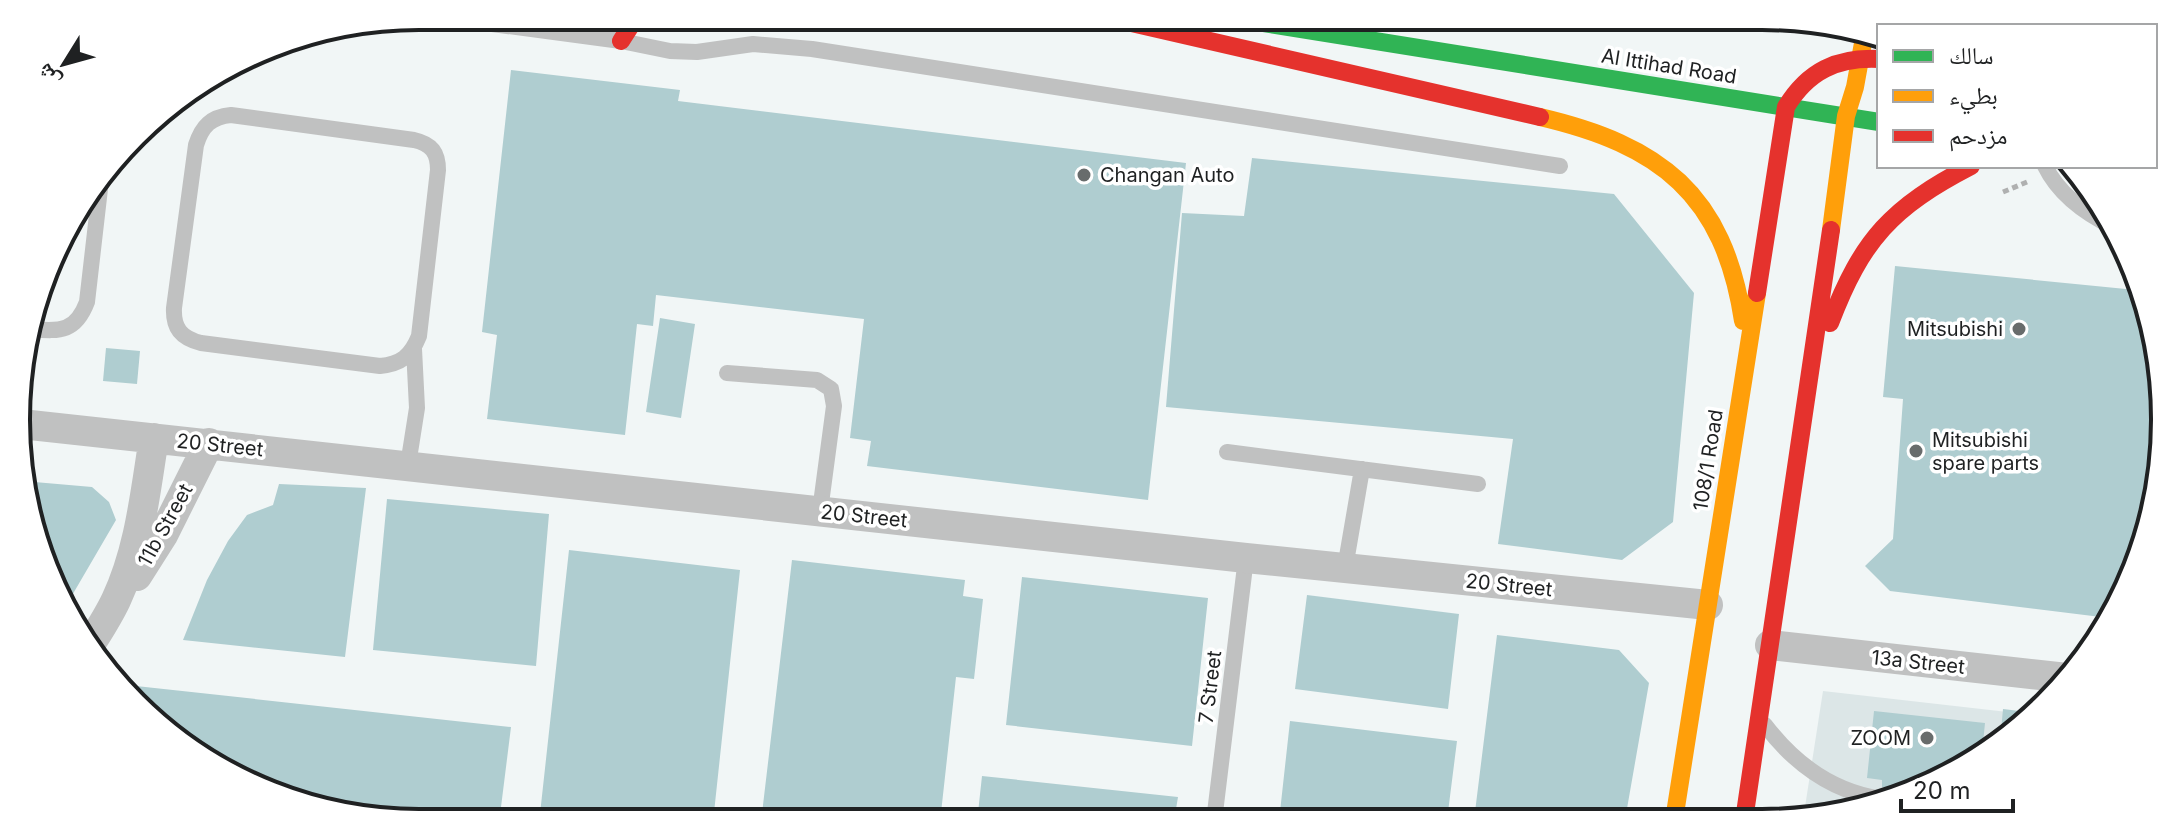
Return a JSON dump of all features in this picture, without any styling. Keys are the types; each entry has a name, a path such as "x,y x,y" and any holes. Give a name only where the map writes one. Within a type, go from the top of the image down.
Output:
{"main road":[{"path":"621,41 628,30"},
{"path":"1162,30 1568,124 1611,137 1652,159 1687,189 1714,227 1733,270 1743,316 1745,363"},
{"name":"Al Ittihad Road","path":"1303,30 1877,122"},
{"path":"1786,107 1806,77 1822,67 1870,59"},
{"path":"1746,809 1846,116 1870,59"},
{"name":"108/1 Road","path":"1676,809 1786,107"},
{"path":"1809,377 1834,311 1872,243 1896,213 1920,193 1967,168"}],"street":[{"name":"20 Street","path":"30,425 1246,558 1708,605"},
{"name":"11b Street","path":"115,602 136,545 154,438"},
{"name":"11b Street","path":"96,635 163,535 209,443"},
{"name":"13a Street","path":"1770,645 2054,677"}],"lane":[{"path":"538,30 670,51 697,52 753,44 812,49 1560,166"},
{"path":"408,465 417,408 414,349 419,336 438,170 434,149 414,140 231,115 219,116 207,123 196,145 176,293 174,321 179,332 189,340 201,343 380,366 393,365 405,359 414,349"},
{"path":"2046,168 2068,198 2094,218"},
{"path":"41,329 61,330 73,325 82,315 87,302 99,199"},
{"path":"727,373 817,380 831,389 834,406 820,511"},
{"path":"1227,452 1478,484"},
{"path":"1345,568 1362,469"},
{"name":"7 Street","path":"1215,809 1246,558"},
{"path":"1759,717 1779,743 1803,765 1831,783 1862,796"}],"shaded area":[{"path":"1823,691 2017,713 1999,729 1934,769 1862,796 1805,807"}],"building":[{"path":"511,70 680,90 678,101 1186,163 1148,500 867,466 871,441 850,438 864,319 656,295 653,326 637,324 625,435 487,419 497,335 482,332"},
{"path":"1252,158 1614,194 1694,293 1673,522 1622,560 1498,544 1513,439 1166,407 1182,213 1244,216"},
{"path":"1895,266 2128,289 2148,369 2151,420 2148,470 2130,545 2097,617 1890,591 1865,566 1893,539 1903,399 1883,397"},
{"path":"660,318 695,324 681,418 646,412"},
{"path":"106,348 140,351 137,384 103,381"},
{"path":"35,482 92,487 109,502 116,520 72,596 51,545"},
{"path":"279,484 366,488 345,657 183,640 207,580 228,541 247,515 273,505"},
{"path":"387,499 549,514 536,666 373,650"},
{"path":"569,550 740,570 714,809 541,809"},
{"path":"792,560 965,580 963,596 983,599 974,679 956,677 941,809 763,809"},
{"path":"1022,577 1208,598 1192,746 1006,725"},
{"path":"1307,595 1459,614 1448,709 1295,689"},
{"path":"1497,635 1619,650 1649,683 1627,809 1475,809"},
{"path":"136,686 511,727 501,809 369,806 294,788 247,769 203,743 182,729"},
{"path":"2003,709 2019,711 2018,712 2001,727"},
{"name":"ZOOM","path":"1874,711 1985,723 1983,739 1934,769 1888,788 1882,787 1882,780 1867,778"},
{"path":"1290,721 1457,741 1448,809 1280,809"},
{"path":"982,776 1178,797 1176,809 978,809"}],"traffic: fast":[{"path":"1307,30 1877,122"}],"traffic: slow":[{"path":"1831,230 1846,116 1863,43"},
{"path":"1540,117 1620,143 1652,160 1679,182 1702,208 1720,239 1734,277 1743,321"},
{"path":"1676,809 1757,293"}],"traffic: jam":[{"path":"621,41 628,30"},
{"path":"1162,30 1540,117"},
{"path":"1757,293 1786,107 1804,84 1825,69 1850,61 1877,59"},
{"path":"1830,323 1854,269 1883,228 1920,196 1967,168"},
{"path":"1746,809 1831,230"}],"place":[{"name":"Changan Auto","path":"1084,175"},
{"name":"Mitsubishi","path":"2019,329"},
{"name":"Mitsubishi spare parts","path":"1916,451"},
{"name":"ZOOM","path":"1927,738"}]}
